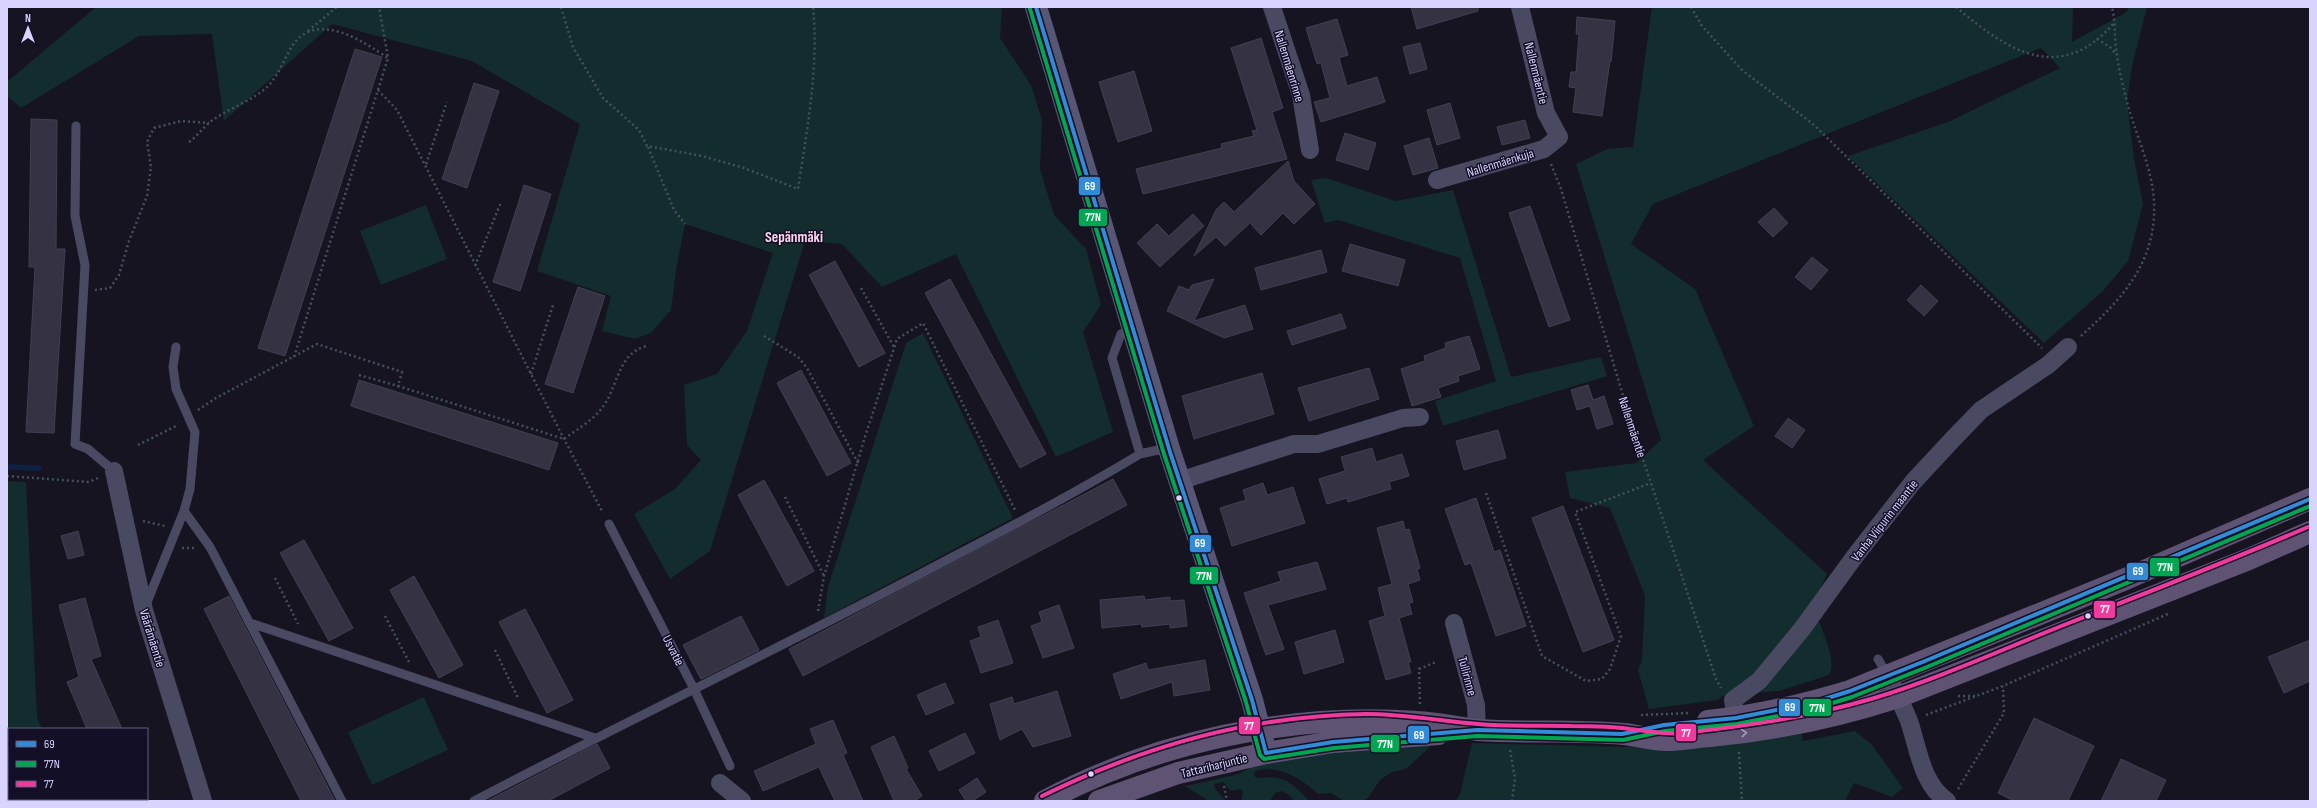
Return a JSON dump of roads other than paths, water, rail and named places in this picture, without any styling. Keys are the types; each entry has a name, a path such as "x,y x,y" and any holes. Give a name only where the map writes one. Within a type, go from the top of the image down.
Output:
{"main road":[{"path":"1036,7 1170,452 1261,729 1266,752"},
{"name":"Tattariharjuntie","path":"1622,734 1735,709 1812,703 1850,691 1883,667 2128,578 2310,500"},
{"name":"Tattariharjuntie","path":"1045,801 1125,765 1178,748 1261,729 1356,720 1418,722 1477,730 1622,734 1665,740 1751,732 1856,711 1898,697 2249,559 2310,532"},
{"name":"Tattariharjuntie","path":"1099,801 1178,773 1266,752 1332,742 1477,730"}],"street":[{"name":"Nallenmäenrinne","path":"1272,7 1301,95 1310,150"},
{"name":"Nallenmäentie","path":"1520,7 1546,113 1559,137"},
{"name":"Nallenmäenkuja","path":"1436,180 1544,149 1559,137"},
{"name":"Vanha Viipurin maantie","path":"1735,709 1802,629 1855,556 1913,482 1952,439 1981,410 2068,348"},
{"path":"1179,481 1294,444 1318,444 1403,418 1420,417"},
{"name":"Väärämäentie","path":"114,471 144,610 203,801"},
{"name":"Tullirinne","path":"1454,623 1476,705 1477,730"},
{"path":"1883,667 1909,721 1930,781 1940,796 1952,796"},
{"path":"720,783 742,801"}],"lane":[{"path":"76,126 75,216 85,266 76,444 88,449 114,471"},
{"path":"1133,329 1121,334 1112,358 1140,454"},
{"path":"144,610 175,529 184,511 190,489 195,432 190,416 176,389 173,367 176,347"},
{"path":"474,801 595,738 815,630 1021,521 1140,454 1158,450 1170,452"},
{"path":"184,511 210,547 342,801"},
{"name":"Usvatie","path":"609,524 694,689 730,766"},
{"path":"250,623 595,738"}],"waterway":[{"path":"7,467 39,468"}],"district":[{"name":"Sepänmäki","path":"794,237"}]}
